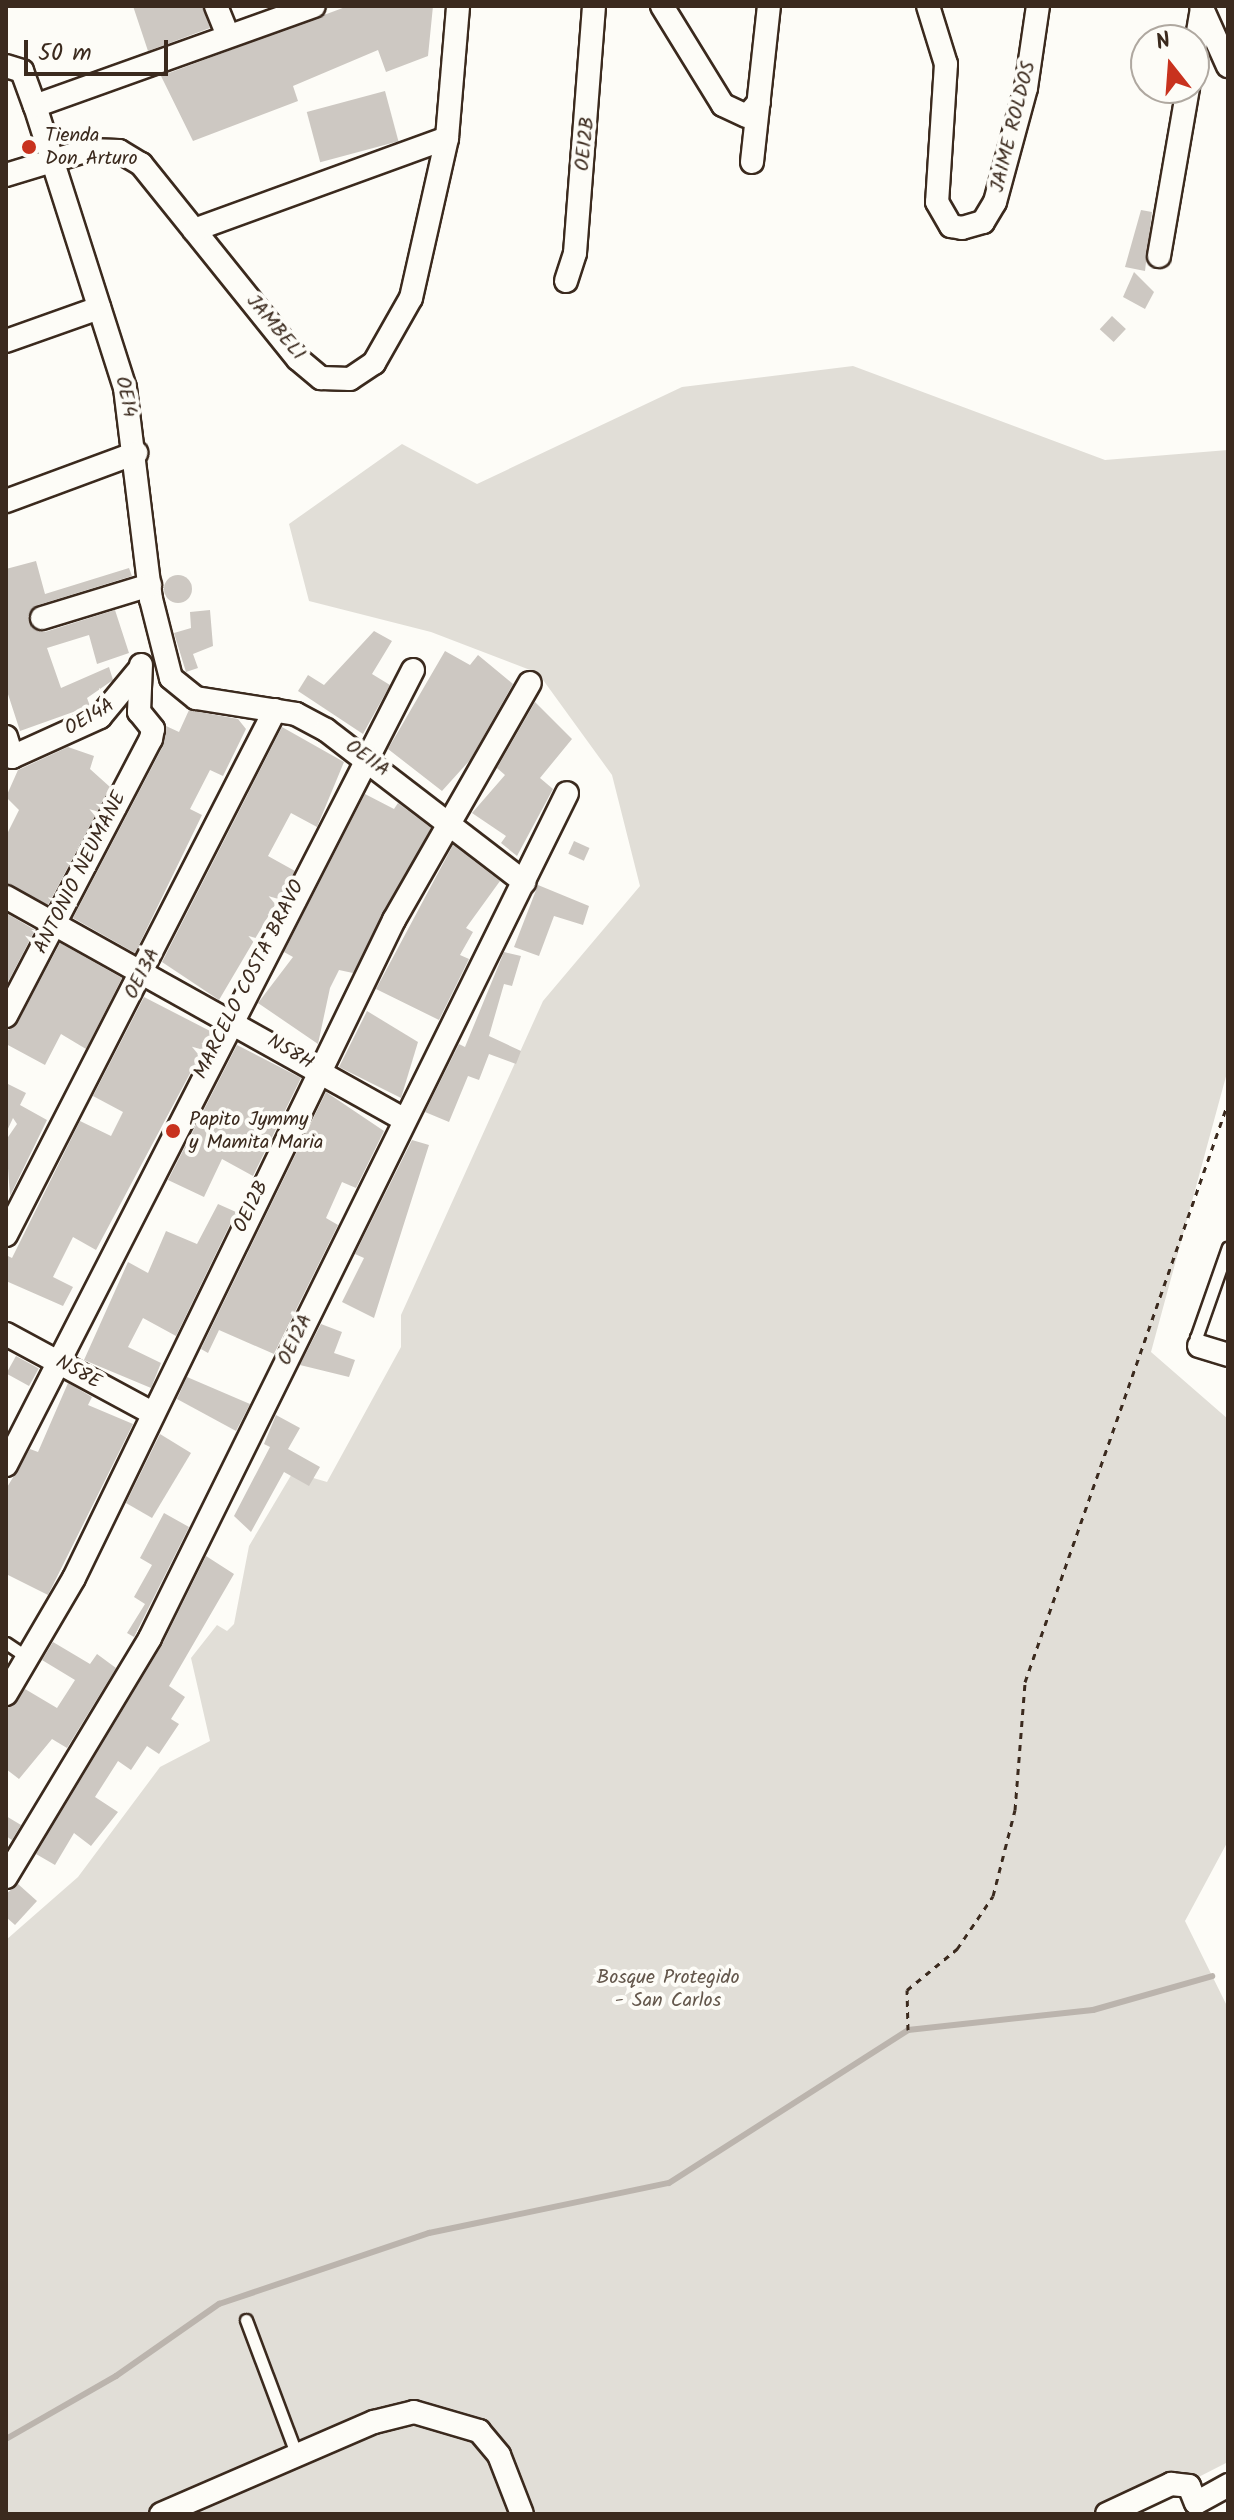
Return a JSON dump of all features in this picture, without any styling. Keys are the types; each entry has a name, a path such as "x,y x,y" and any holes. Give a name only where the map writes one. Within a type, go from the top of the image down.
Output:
{"street":[{"path":"216,6 227,33"},
{"path":"35,106 227,33 314,6"},
{"name":"JAMBELI","path":"6,175 52,159 119,151 141,164 298,359 321,378 350,379 374,363 411,298 447,138 458,6"},
{"name":"OE12B","path":"566,281 575,253 594,6"},
{"path":"662,6 723,105 747,116 759,102"},
{"path":"752,162 769,6"},
{"name":"JAIME ROLDOS","path":"928,6 946,64 937,202 951,226 962,228 983,222 995,202 1026,88 1038,6"},
{"path":"1202,7 1228,66"},
{"name":"OE14","path":"6,66 22,71 35,106 125,388 161,658 184,692"},
{"path":"1159,256 1185,104"},
{"path":"194,230 447,138"},
{"path":"6,341 99,308"},
{"path":"6,501 136,453"},
{"path":"42,618 150,585"},
{"name":"OE14A","path":"8,756 100,717 121,700 141,665 153,608"},
{"name":"ANTONIO NEUMANE","path":"6,1016 153,729 139,712 141,665"},
{"name":"MARCELO COSTA BRAVO","path":"6,1465 363,756 413,670"},
{"name":"OE12B","path":"6,1694 74,1578 150,1412 447,817 530,683"},
{"name":"OE11A","path":"184,692 296,714 363,756 447,817 524,882"},
{"name":"OE13A","path":"6,1235 145,972 275,710"},
{"name":"OE12A","path":"6,1877 150,1638 403,1119 567,793"},
{"name":"N58H","path":"6,897 231,1018 403,1119"},
{"name":"N58E","path":"6,1334 150,1412"},
{"path":"1199,1346 1228,1355"},
{"path":"161,2514 298,2458 374,2422 414,2412 437,2415 479,2431 499,2455 522,2514"},
{"path":"1107,2514 1171,2484 1189,2486 1196,2508 1228,2485"}],"lane":[{"path":"1199,1346 1196,1338 1228,1247"},
{"path":"6,1643 28,1658"},
{"path":"246,2320 298,2458"}],"path":[{"path":"908,2030 907,1990 957,1949 993,1896 1015,1810 1025,1682 1228,1103"}],"green space":[{"name":"Bosque Protegido - San Carlos","path":"853,366 1105,460 1228,450 1228,1069 1151,1352 1228,1419 1228,1841 1185,1921 1228,2008 1228,2462 1126,2514 6,2514 6,1940 78,1877 160,1767 210,1741 191,1658 217,1625 227,1631 234,1624 249,1546 293,1472 327,1482 401,1347 401,1315 543,1001 640,886 612,775 538,673 431,632 309,601 289,524 402,444 477,484 682,387"}],"building":[{"path":"133,6 202,6 210,28 148,51"},
{"path":"348,6 433,6 428,56 386,72 378,50 293,86 298,101 193,141 161,76"},
{"path":"385,91 398,141 320,162 307,112"},
{"path":"1141,210 1152,212 1145,271 1125,267"},
{"path":"1134,272 1154,292 1145,309 1123,297"},
{"path":"1112,316 1126,329 1114,342 1100,329"},
{"path":"36,561 45,594 129,568 132,576 38,605 28,616 33,629 45,632 115,610 129,653 97,664 89,635 47,648 61,688 109,667 113,680 87,698 90,706 20,731 6,688 6,569"},
{"path":"178,575 188,579 192,589 188,599 178,603 168,599 164,589 168,579"},
{"path":"210,610 213,646 193,654 198,668 186,672 174,633 191,628 190,612"},
{"path":"374,631 392,641 372,674 390,685 363,734 298,691 308,675 324,685"},
{"path":"445,651 470,665 478,655 513,684 470,760 442,791 388,749"},
{"path":"535,702 572,739 540,778 553,789 517,856 501,843 506,836 472,813 505,775 497,768"},
{"path":"189,710 238,719 246,729 223,776 210,770 190,809 202,815 135,953 73,918 163,746 166,726 179,732"},
{"path":"282,727 344,762 317,827 291,813 268,856 295,871 219,1000 162,962"},
{"path":"68,747 94,756 90,769 110,787 48,905 6,883 6,836 19,810 6,797 18,770"},
{"path":"365,794 394,809 398,803 431,828 353,973 339,970 330,988 318,1044 258,1003 293,957 284,952"},
{"path":"574,841 590,848 584,861 568,854"},
{"path":"453,845 500,881 466,928 473,932 460,955 469,959 439,1020 376,989"},
{"path":"538,885 589,906 583,925 554,916 539,956 514,947"},
{"path":"6,913 35,930 7,984 6,983"},
{"path":"60,943 122,978 86,1049 61,1034 45,1065 6,1044 6,1032 18,1022"},
{"path":"504,952 521,956 512,986 504,984 489,1036 521,1051 516,1064 489,1054 479,1080 468,1076 449,1122 425,1112 459,1044 465,1047"},
{"path":"144,997 212,1032 96,1250 73,1237 53,1277 73,1287 63,1306 6,1281 6,1255 12,1258 80,1121 111,1136 123,1112 93,1096"},
{"path":"367,1011 418,1042 401,1098 339,1067"},
{"path":"237,1045 301,1078 253,1176 222,1159 204,1197 168,1180"},
{"path":"6,1083 26,1093 20,1105 47,1120 10,1196 6,1140 17,1124 13,1118 6,1133"},
{"path":"326,1092 384,1131 356,1188 342,1182 326,1218 338,1225 274,1354 219,1330 208,1353 201,1349"},
{"path":"412,1140 429,1145 374,1318 342,1302 364,1258 355,1254"},
{"path":"218,1204 236,1212 176,1336 143,1318 128,1347 161,1363 151,1388 84,1360 128,1262 148,1273 166,1231 197,1244"},
{"path":"321,1324 342,1332 334,1353 355,1360 349,1377 300,1365"},
{"path":"16,1356 39,1369 29,1386 6,1373"},
{"path":"187,1377 250,1404 236,1431 177,1399"},
{"path":"68,1383 92,1397 88,1405 133,1424 48,1595 6,1574 6,1489 30,1449 38,1452"},
{"path":"276,1415 300,1428 288,1449 320,1467 309,1486 284,1472 251,1532 234,1516 270,1447 264,1444"},
{"path":"160,1434 191,1453 152,1518 126,1503"},
{"path":"164,1513 189,1527 134,1637 127,1633 145,1604 134,1597 152,1565 140,1558"},
{"path":"206,1556 234,1574 169,1686 185,1697 171,1719 179,1724 159,1754 147,1746 131,1770 118,1761 95,1797 118,1812 91,1846 74,1833 55,1865 36,1854 162,1645"},
{"path":"53,1642 90,1664 97,1654 116,1668 67,1748 52,1739 19,1779 6,1769 6,1708 25,1689 57,1708 75,1680 42,1660"},
{"path":"6,1816 21,1825 12,1840 6,1836"},
{"path":"18,1884 37,1901 15,1925 6,1917 6,1894"}],"waterway":[{"path":"6,2439 116,2376 219,2304 429,2233 669,2183 908,2030 1093,2010 1212,1976"}],"place":[{"name":"Tienda Don Arturo","path":"29,147"},
{"name":"Papito Jymmy y Mamita Maria","path":"173,1131"}]}
